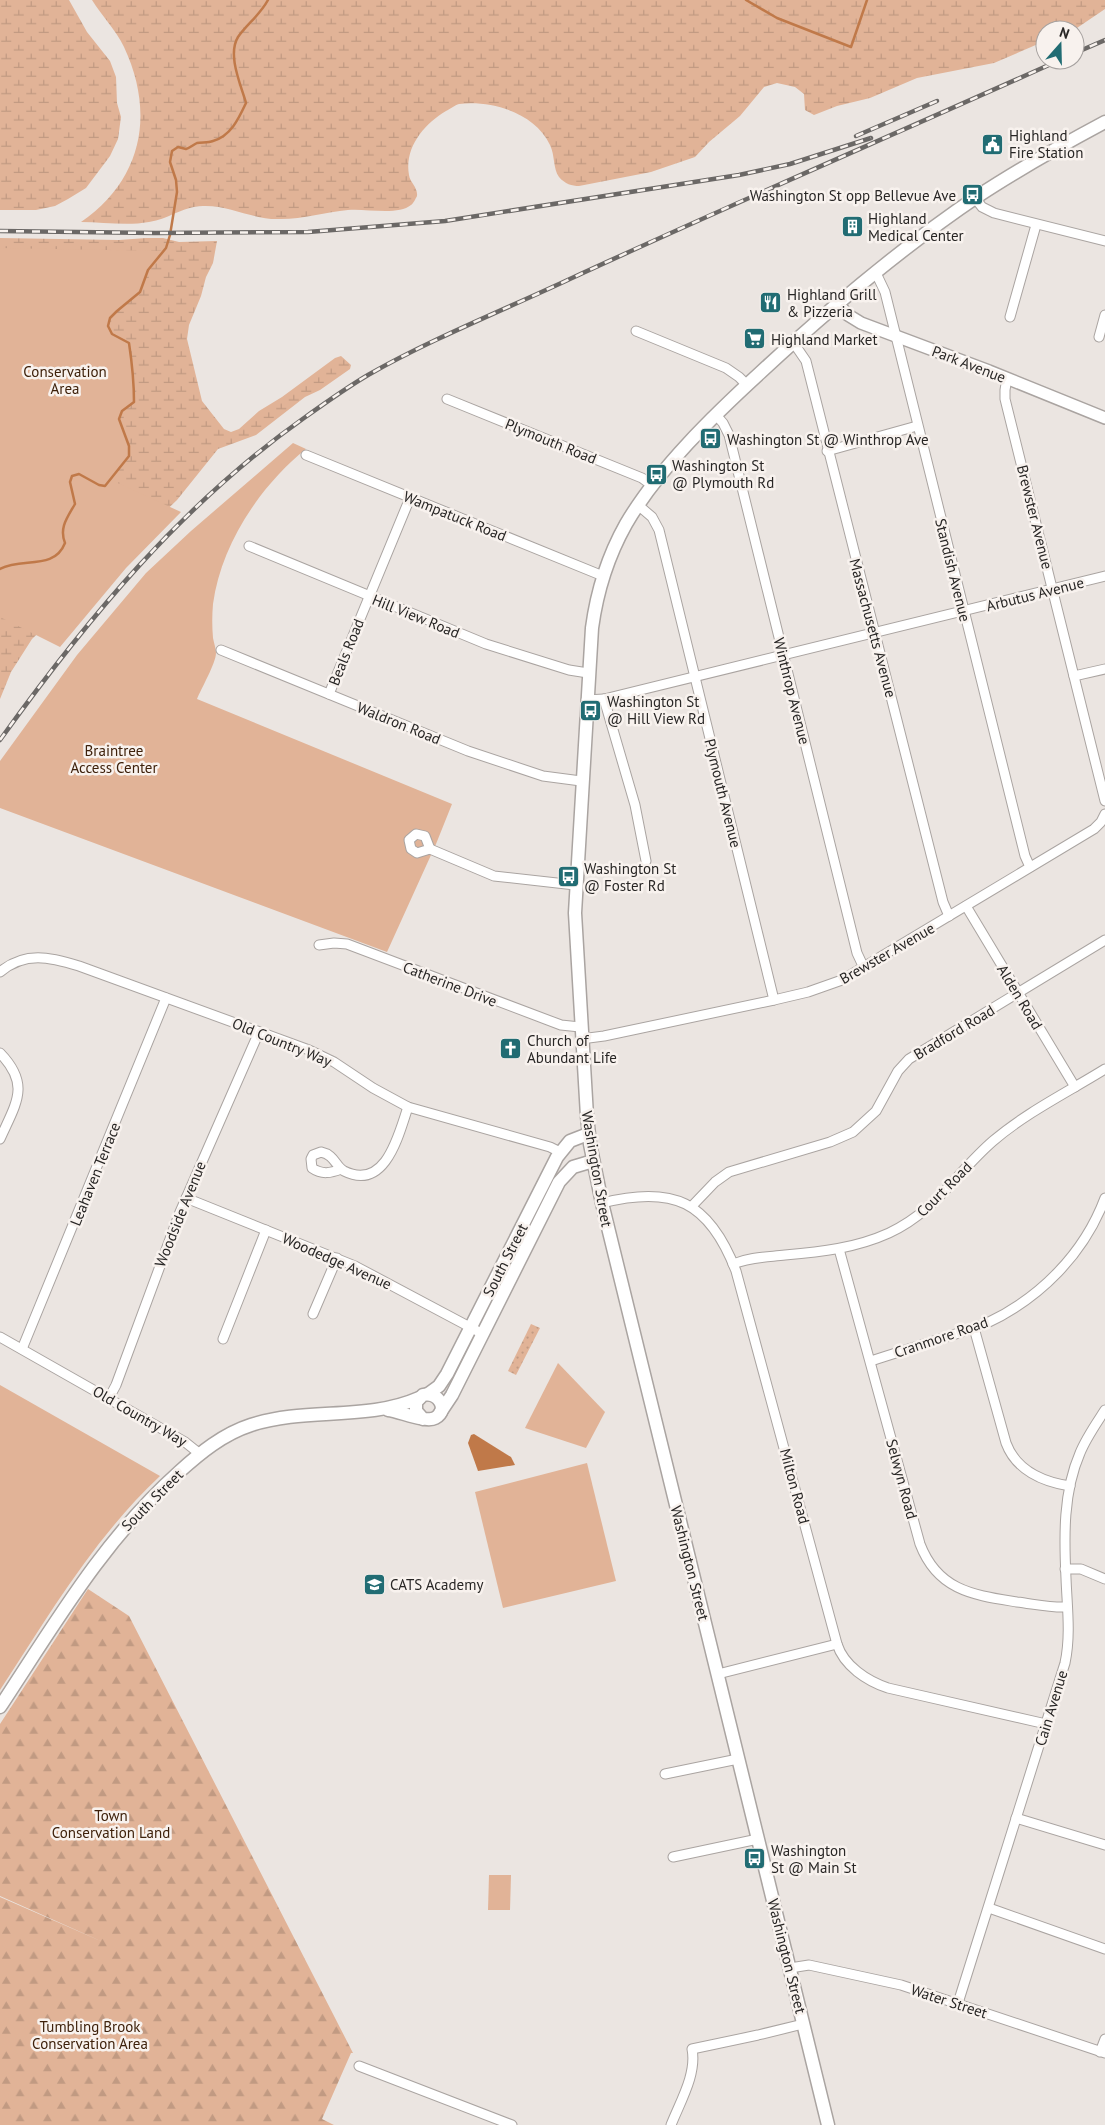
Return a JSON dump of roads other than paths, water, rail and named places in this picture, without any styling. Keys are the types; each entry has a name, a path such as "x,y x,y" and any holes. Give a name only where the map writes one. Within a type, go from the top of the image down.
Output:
{"main road":[{"name":"Washington Street","path":"828,2125 602,1203 588,1134 575,925 575,885 593,616 603,576 615,545 638,506 653,486 716,415 747,385 793,342 838,304 975,198 1029,164 1105,122"},
{"name":"South Street","path":"0,1707 80,1586 111,1543 154,1496 200,1454 236,1431 264,1421 311,1414 395,1407 423,1396 442,1383 560,1152 570,1141 588,1134"},
{"name":"South Street","path":"440,1413 452,1395 562,1178 573,1167 593,1161"},
{"path":"434,1395 440,1400 442,1406 440,1413 434,1419 423,1419 415,1409 423,1396 434,1395"},
{"name":"South Street","path":"382,1409 423,1419"}],"street":[{"path":"975,198 982,207 990,211 1036,225 1105,241"},
{"path":"1010,317 1036,225"},
{"name":"Standish Avenue","path":"876,274 884,292 896,336 1025,856 1030,867"},
{"name":"Park Avenue","path":"838,304 848,315 856,320 1008,378 1105,418"},
{"path":"1099,336 1105,315"},
{"path":"636,331 726,368 747,385"},
{"name":"Massachusetts Avenue","path":"793,342 806,361 827,451 943,902 949,916"},
{"name":"Brewster Avenue","path":"1008,378 1004,390 1005,399 1105,801"},
{"name":"Plymouth Road","path":"447,399 642,478 653,486"},
{"name":"Winthrop Avenue","path":"716,415 724,423 729,435 857,953 864,968"},
{"path":"827,451 917,426"},
{"name":"Wampatuck Road","path":"306,455 603,576"},
{"name":"Beals Road","path":"329,694 410,498"},
{"name":"Plymouth Avenue","path":"638,506 652,517 659,530 774,1000"},
{"name":"Hill View Road","path":"248,546 494,647 569,670 588,673"},
{"name":"Arbutus Avenue","path":"586,700 604,699 1105,576"},
{"name":"Waldron Road","path":"221,650 492,760 543,776 581,782"},
{"path":"1074,676 1105,669"},
{"path":"604,699 635,805 646,861"},
{"name":"Brewster Avenue","path":"581,1033 604,1036 774,1000 833,984 864,968 1094,829 1101,822 1105,814"},
{"path":"430,849 494,876 575,885"},
{"name":"Alden Road","path":"966,906 1075,1087"},
{"name":"Bradford Road","path":"692,1206 714,1182 729,1172 830,1142 853,1132 876,1111 898,1071 909,1059 1105,940"},
{"name":"Catherine Drive","path":"319,946 334,943 353,946 581,1033"},
{"name":"Old Country Way","path":"0,972 20,960 44,957 79,966 309,1050 334,1062 372,1088 408,1107 560,1152"},
{"name":"Leahaven Terrace","path":"22,1349 166,998"},
{"name":"Woodside Avenue","path":"109,1398 116,1385 154,1278 186,1198 259,1032"},
{"path":"0,1053 16,1072 18,1088 15,1105 0,1139"},
{"name":"Court Road","path":"733,1264 749,1259 839,1249 882,1236 916,1218 941,1197 974,1160 998,1137 1022,1119 1105,1069"},
{"path":"342,1169 354,1174 364,1174 374,1171 384,1163 396,1143 408,1107"},
{"name":"Milton Road","path":"602,1203 626,1197 654,1196 674,1198 692,1206 717,1234 733,1264 841,1653 853,1667 869,1680 882,1686 1046,1724"},
{"name":"Woodedge Avenue","path":"186,1198 363,1269 483,1334"},
{"name":"Cranmore Road","path":"871,1361 974,1328 1010,1310 1054,1278 1082,1242 1105,1198"},
{"path":"223,1339 266,1230"},
{"name":"Selwyn Road","path":"839,1249 920,1544 932,1567 948,1582 969,1593 1042,1606 1068,1608"},
{"path":"314,1314 337,1258"},
{"path":"974,1328 1006,1443 1013,1457 1021,1466 1032,1473 1070,1486"},
{"name":"Old Country Way","path":"0,1337 185,1442 200,1454"},
{"name":"Cain Avenue","path":"958,2003 1066,1656 1068,1608 1065,1569 1065,1525 1070,1486 1080,1453 1105,1410"},
{"path":"1065,1569 1081,1570 1105,1579"},
{"path":"718,1674 837,1644"},
{"path":"665,1774 738,1759"},
{"path":"1016,1818 1105,1844"},
{"path":"673,1857 758,1839"},
{"path":"989,1908 1105,1949"},
{"name":"Water Street","path":"790,1968 804,1965 814,1966 892,1983 958,2003 1103,2053"},
{"path":"671,2125 691,2074 694,2062 692,2049 803,2024"},
{"path":"1103,2053 1105,2039"},
{"path":"359,2066 512,2125"}],"waterway":[{"path":"0,569 45,560 60,552 65,543 63,528 75,504 70,482 72,476 79,474 99,485 105,486 129,456 129,446 119,419 122,411 134,402 130,350 129,343 112,334 108,326 110,318 140,292 148,270 166,248 177,192 176,180 170,162 172,151 178,147 186,149 197,143 211,142 219,139 234,126 246,103 234,61 235,44 238,37 268,0"},
{"path":"746,0 777,18 851,47 867,0"}],"railway":[{"path":"1085,49 1105,40"},
{"path":"0,740 102,608 177,526 259,452 352,385 418,349 469,325 1038,70"},
{"path":"856,136 937,101"},
{"path":"0,231 308,232 445,221 739,175 790,164 871,138"}],"place":[{"name":"Highland Fire Station","path":"993,144"},
{"name":"Washington St opp Bellevue Ave","path":"972,195"},
{"name":"Highland Medical Center","path":"852,227"},
{"name":"Highland Grill & Pizzeria","path":"771,303"},
{"name":"Highland Market","path":"755,339"},
{"name":"Washington St @ Winthrop Ave","path":"711,439"},
{"name":"Washington St @ Plymouth Rd","path":"656,474"},
{"name":"Washington St @ Hill View Rd","path":"591,710"},
{"name":"Washington St @ Foster Rd","path":"568,877"},
{"name":"Church of Abundant Life","path":"511,1049"},
{"name":"CATS Academy","path":"374,1584"},
{"name":"Washington St @ Main St","path":"755,1859"}],"park label":[{"name":"Conservation Area","path":"65,380"},
{"name":"Braintree Access Center","path":"114,758"},
{"name":"Town Conservation Land","path":"111,1824"},
{"name":"Tumbling Brook Conservation Area","path":"90,2034"}]}
